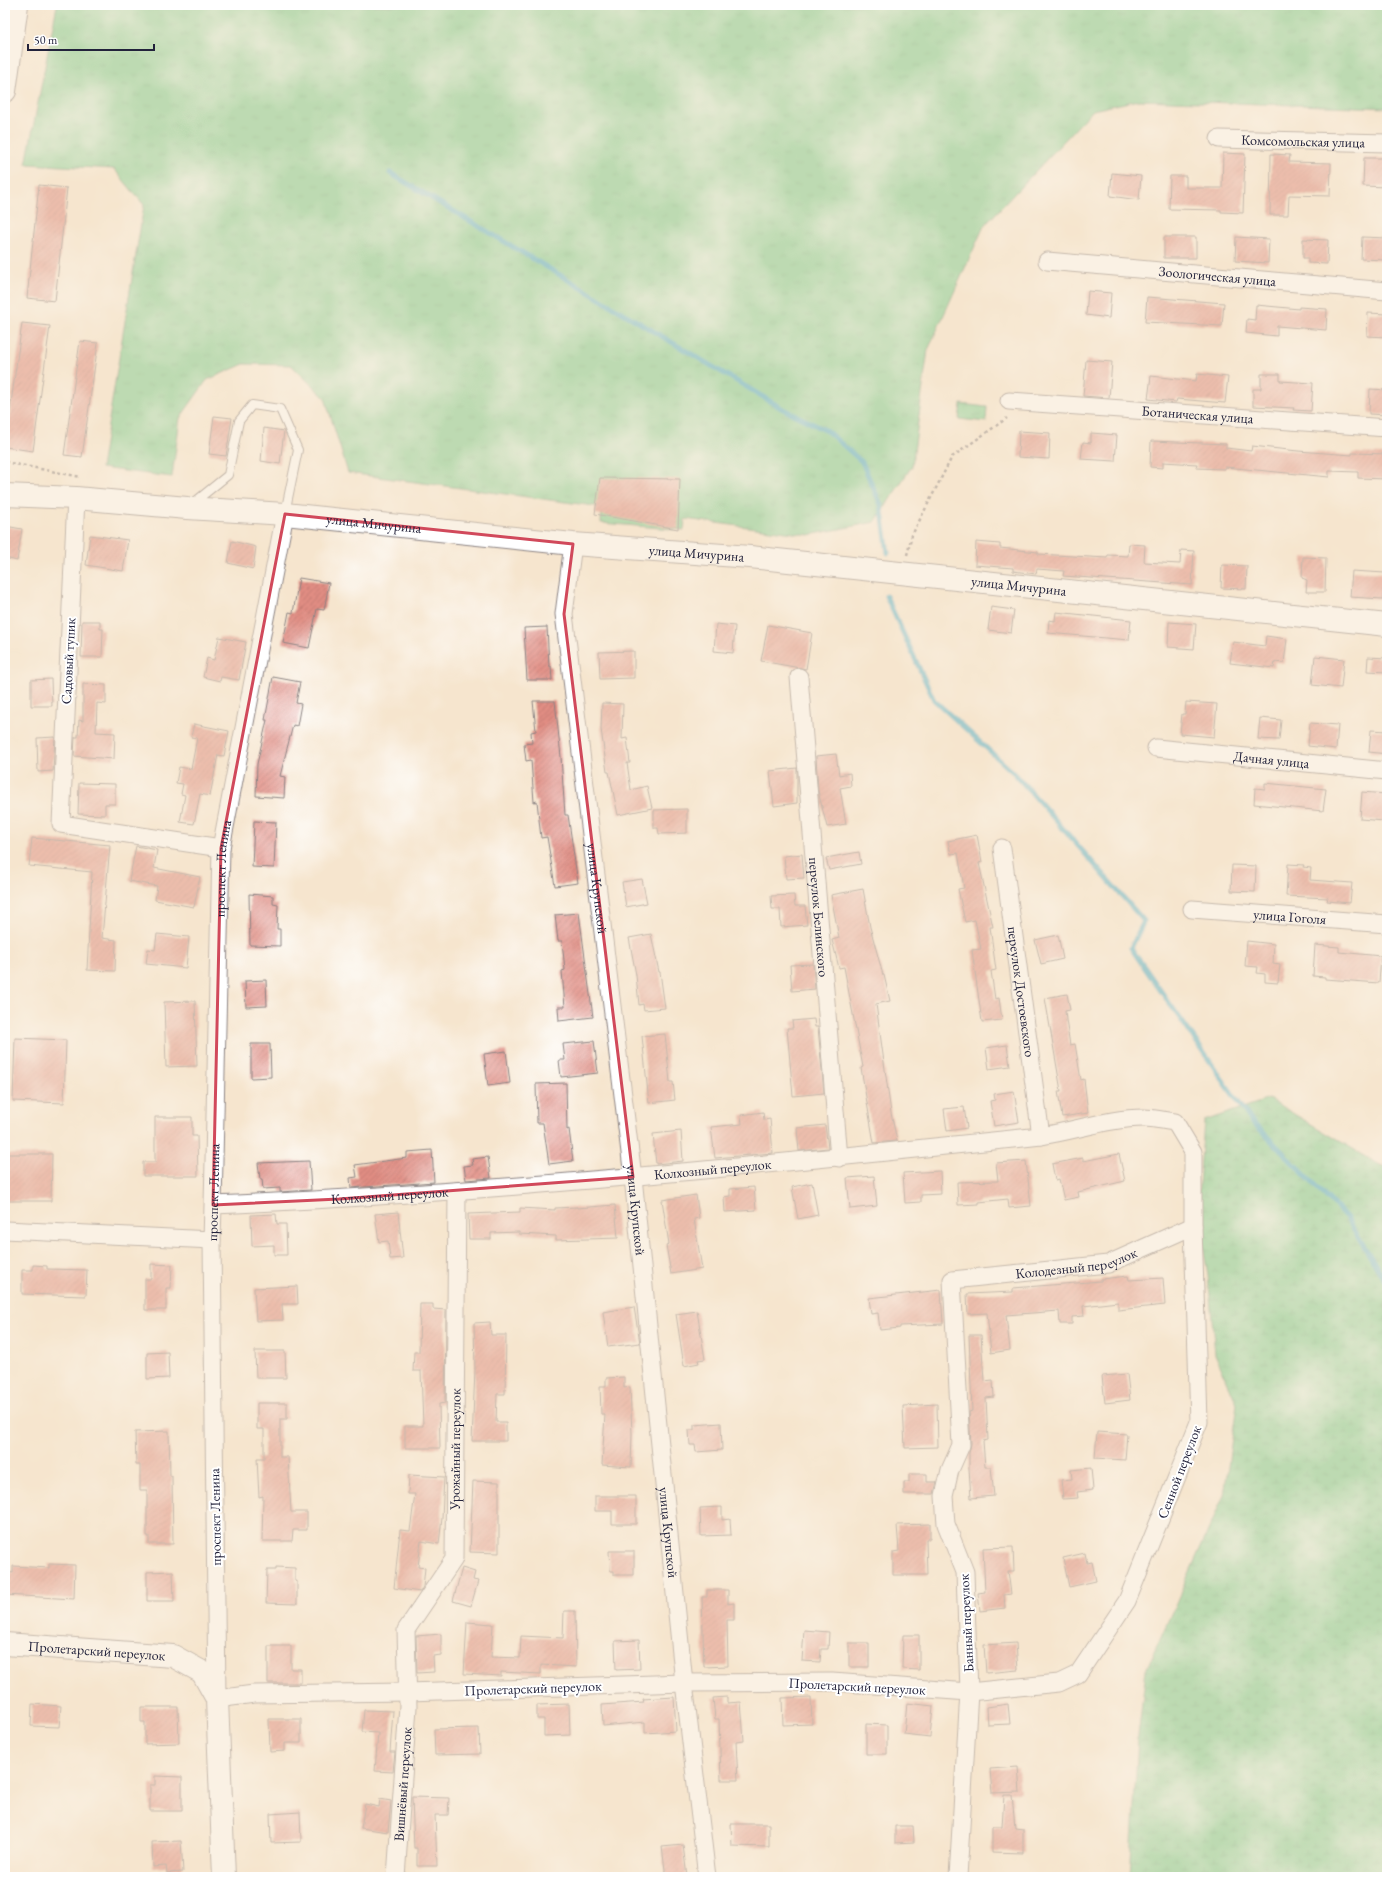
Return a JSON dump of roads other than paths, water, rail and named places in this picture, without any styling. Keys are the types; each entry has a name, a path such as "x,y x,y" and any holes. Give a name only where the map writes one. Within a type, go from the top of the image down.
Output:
{"street":[{"path":"5,91 17,5"},
{"name":"Комсомольская улица","path":"1219,139 1387,143"},
{"name":"Зоологическая улица","path":"1047,261 1387,291"},
{"name":"Ботаническая улица","path":"1011,408 1387,428"},
{"name":"улица Мичурина","path":"5,495 76,498 187,508 285,514 574,544 750,557 1387,626"},
{"name":"Садовый тупик","path":"76,498 61,824 221,848"},
{"name":"проспект Ленина","path":"224,1877 218,1699 212,1240 221,848 285,514"},
{"name":"улица Крупской","path":"574,544 564,614 633,1177 684,1683 707,1877"},
{"name":"переулок Белинского","path":"799,677 839,1158"},
{"name":"Дачная улица","path":"1156,748 1387,771"},
{"name":"переулок Достоевского","path":"1002,848 1041,1136"},
{"name":"улица Гоголя","path":"1192,909 1387,924"},
{"name":"Сенной переулок","path":"1069,1132 1114,1120 1145,1118 1174,1122 1193,1152 1193,1226 1199,1422 1128,1601 1078,1674"},
{"name":"Колхозный переулок","path":"213,1205 339,1200 633,1177 839,1158 1069,1132"},
{"name":"Урожайный переулок","path":"408,1692 406,1630 454,1559 456,1191"},
{"name":"Колодезный переулок","path":"952,1280 1108,1264 1193,1226"},
{"path":"5,1230 212,1240"},
{"name":"Банный переулок","path":"952,1280 961,1445 950,1470 944,1496 946,1524 965,1572 969,1692 958,1877"},
{"name":"Пролетарский переулок","path":"5,1644 173,1656 202,1672 218,1699 254,1694 408,1692 684,1683 832,1682 969,1692 1059,1683 1078,1674"},
{"name":"Вишнёвый переулок","path":"396,1877 408,1692"}],"lane":[{"path":"187,508 228,475 239,421 252,405 280,409 298,450 285,514"}],"waterway":[{"path":"390,173 783,409 827,431 862,462 881,505 888,553"},
{"path":"886,596 934,700 1015,774 1144,921 1131,948 1250,1119 1347,1218 1387,1284"}]}
